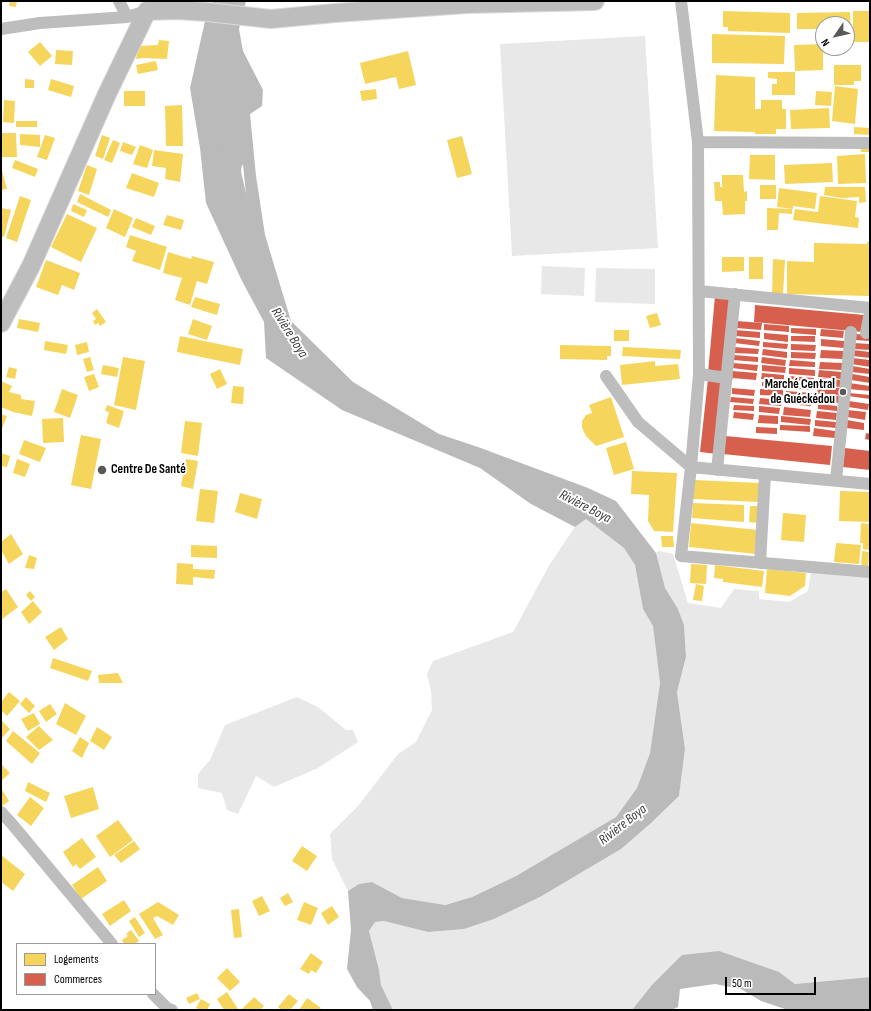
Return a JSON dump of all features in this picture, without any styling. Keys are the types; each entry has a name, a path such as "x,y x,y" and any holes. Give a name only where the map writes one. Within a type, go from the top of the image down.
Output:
{"highway":[{"path":"1,323 31,266 107,94 147,11 176,10 207,12 271,19 467,2 595,1"}],"street":[{"path":"119,1 127,17"},
{"path":"681,1 698,142 699,291 699,374 681,556 870,572"},
{"path":"1,29 40,23 127,17 147,11"},
{"path":"698,142 870,144"},
{"path":"699,291 870,308"},
{"path":"718,470 735,294"},
{"path":"866,333 870,312"},
{"path":"836,480 850,332"},
{"path":"699,374 727,378"},
{"path":"606,376 638,422 691,467 870,484"},
{"path":"760,563 765,474"},
{"path":"1,812 111,943"},
{"path":"154,995 172,1010"}],"shaded area":[{"path":"645,36 658,248 512,256 500,44"},
{"path":"542,266 585,268 584,296 541,294"},
{"path":"596,268 655,269 655,304 595,302"},
{"path":"586,519 624,548 635,565 643,609 653,626 660,683 650,753 637,788 616,817 516,876 472,897 444,905 402,898 372,882 359,884 348,891 332,859 330,834 358,806 398,754 416,742 432,710 431,690 427,674 433,661 513,632 550,564 575,527"},
{"path":"659,551 673,554 688,603 721,608 734,589 759,591 759,599 789,602 808,591 811,571 870,577 870,977 795,984 779,972 651,986 632,1010 393,1010 381,985 379,970 369,931 375,922 384,921 428,932 464,929 494,919 540,897 621,849 679,796 685,749 677,692 686,657 684,625 678,609 665,589 656,553"},
{"path":"297,697 318,707 346,730 353,730 358,742 318,768 274,787 256,776 238,814 227,810 222,793 198,788 198,774 210,760 225,725"}],"water":[{"path":"213,1 246,1 239,29 243,51 263,90 262,106 250,114 256,176 265,235 291,321 353,382 439,434 588,488 616,501 656,553 665,588 678,609 684,625 686,657 677,692 685,749 679,796 621,849 540,897 494,919 464,929 428,932 384,921 375,922 369,931 379,970 381,985 393,1010 373,1010 370,1001 357,987 347,969 351,930 348,891 359,884 372,882 402,898 445,905 472,897 516,876 616,817 637,788 650,753 660,683 653,626 643,609 635,565 624,548 586,519 575,527 531,504 480,468 342,410 266,358 264,322 242,281 206,203 200,148 190,88 205,21","holes":["243,164 250,234 248,238 245,238 227,199 230,187"]},
{"path":"719,951 779,972 795,984 870,977 870,1010 788,1010 761,1001 741,989 715,984 680,989 678,1007 671,1010 632,1010 651,986 682,955"}],"building: Logements":[{"path":"10,1 17,1 16,7 9,6"},
{"path":"723,11 790,13 790,33 728,31 728,27 723,27"},
{"path":"853,11 870,11 870,42 855,42 855,16 853,16"},
{"path":"850,12 850,16 815,16 815,29 797,29 797,13"},
{"path":"712,34 785,36 784,64 712,63"},
{"path":"159,40 169,41 167,59 136,59 138,46 158,45"},
{"path":"40,42 52,56 40,66 28,52"},
{"path":"815,44 815,56 823,56 823,70 795,71 794,45"},
{"path":"56,50 73,51 72,65 55,64"},
{"path":"408,51 416,85 399,89 396,77 365,84 360,63"},
{"path":"156,61 158,70 138,74 136,65"},
{"path":"834,65 861,65 861,81 854,81 854,85 834,85"},
{"path":"768,72 795,72 795,95 772,95 772,84 777,84 777,79 768,78"},
{"path":"716,75 755,77 755,109 761,109 761,100 782,100 782,109 786,109 786,129 776,129 776,134 714,131"},
{"path":"25,79 34,80 34,88 25,88"},
{"path":"51,79 74,86 71,97 48,90"},
{"path":"835,86 858,89 855,124 832,121"},
{"path":"376,89 377,99 362,101 360,91"},
{"path":"124,91 145,91 145,106 124,106"},
{"path":"816,91 832,92 831,106 815,105"},
{"path":"4,100 15,101 14,123 3,122"},
{"path":"182,105 183,146 166,146 165,106"},
{"path":"829,108 830,128 791,129 790,110"},
{"path":"16,121 37,121 37,127 16,127"},
{"path":"854,127 870,128 870,135 854,134"},
{"path":"1,133 16,133 17,157 1,157"},
{"path":"20,134 40,135 40,147 20,145"},
{"path":"45,135 55,138 47,160 37,157"},
{"path":"102,135 110,138 103,159 95,156"},
{"path":"462,136 472,174 457,178 447,140"},
{"path":"113,140 120,143 112,163 104,160"},
{"path":"123,142 136,147 132,155 120,151"},
{"path":"140,145 153,150 147,168 133,164"},
{"path":"861,148 870,148 870,152 861,152"},
{"path":"154,150 183,154 180,182 165,179 166,168 152,166"},
{"path":"865,154 866,183 838,184 837,156"},
{"path":"750,155 775,155 775,180 749,179"},
{"path":"15,160 38,169 35,177 12,168"},
{"path":"832,163 833,182 785,184 784,165"},
{"path":"87,165 97,169 89,195 78,191"},
{"path":"1,167 7,189 1,190"},
{"path":"132,173 159,183 154,197 126,188"},
{"path":"722,175 743,175 744,192 747,191 745,214 723,215 722,201 715,201 714,182 720,182 720,187 722,187"},
{"path":"760,185 776,185 776,199 760,199"},
{"path":"825,187 865,187 866,202 859,203 859,197 841,198 824,195"},
{"path":"779,188 817,193 815,209 793,206 793,209 777,207"},
{"path":"80,194 111,210 108,217 77,202"},
{"path":"20,196 31,200 17,242 6,238"},
{"path":"820,196 857,201 855,217 859,218 858,228 793,220 795,209 818,212"},
{"path":"73,204 87,210 84,217 71,211"},
{"path":"1,208 11,210 4,237 1,236"},
{"path":"767,208 792,209 792,214 779,213 778,230 767,230"},
{"path":"114,209 133,218 125,237 106,228"},
{"path":"67,214 97,228 81,262 51,247"},
{"path":"167,215 184,220 181,230 163,225"},
{"path":"136,218 155,226 151,235 132,227"},
{"path":"130,235 167,247 160,270 132,261 136,251 126,247"},
{"path":"867,242 870,242 870,296 787,294 787,261 814,262 814,243 867,244"},
{"path":"168,252 191,259 192,256 214,262 207,284 197,281 190,305 175,300 182,278 163,273"},
{"path":"722,257 744,257 744,271 722,272"},
{"path":"749,257 763,257 763,279 749,279"},
{"path":"773,259 785,260 783,294 772,293"},
{"path":"46,260 80,273 74,290 62,285 58,295 36,287"},
{"path":"195,297 220,304 217,315 191,307"},
{"path":"97,309 106,322 100,326 98,323 95,325 93,321 96,319 92,313"},
{"path":"657,313 661,325 650,328 646,316"},
{"path":"19,319 40,323 38,332 17,328"},
{"path":"193,319 212,326 207,340 188,334"},
{"path":"614,330 629,330 629,341 614,341"},
{"path":"180,336 243,349 240,365 177,352"},
{"path":"45,341 68,345 66,354 44,350"},
{"path":"87,342 89,352 77,355 75,345"},
{"path":"560,345 611,346 611,356 607,356 607,360 560,359"},
{"path":"623,347 681,350 680,359 622,356"},
{"path":"90,357 94,370 87,372 83,359"},
{"path":"123,357 145,361 136,410 114,405"},
{"path":"655,361 655,366 678,364 680,379 622,385 620,365"},
{"path":"103,365 119,368 117,377 101,374"},
{"path":"9,367 17,369 15,379 6,377"},
{"path":"220,369 227,384 217,389 210,374"},
{"path":"94,374 99,387 89,391 84,377"},
{"path":"1,381 12,386 9,392 21,395 21,399 35,401 32,416 13,412 1,407"},
{"path":"233,386 244,387 243,404 231,403"},
{"path":"62,389 78,395 70,418 54,412"},
{"path":"611,397 624,437 596,446 586,436 582,428 582,421 586,415 592,413 589,405"},
{"path":"107,405 124,411 119,428 106,423 109,412 105,411"},
{"path":"1,414 7,416 1,431"},
{"path":"63,418 64,442 43,443 42,419"},
{"path":"185,421 202,423 198,456 181,453"},
{"path":"81,435 101,439 91,489 71,485"},
{"path":"24,440 46,448 40,462 19,454"},
{"path":"626,442 634,469 614,475 606,448"},
{"path":"1,453 10,456 7,467 1,466"},
{"path":"17,459 30,464 25,477 13,473"},
{"path":"186,459 198,461 193,489 181,486"},
{"path":"632,471 677,473 673,532 654,531 648,521 649,495 631,494"},
{"path":"694,480 760,483 759,502 693,499"},
{"path":"200,489 218,491 214,523 196,521"},
{"path":"840,491 870,492 870,522 839,521"},
{"path":"240,493 262,499 257,519 235,512"},
{"path":"693,503 744,505 744,522 692,518"},
{"path":"750,506 759,506 758,523 749,522"},
{"path":"783,513 806,515 804,542 781,540"},
{"path":"691,523 758,530 756,554 689,547"},
{"path":"861,523 870,524 869,550 863,549 863,543 860,543"},
{"path":"11,534 23,554 9,564 1,550 1,542"},
{"path":"661,536 673,536 674,547 662,547"},
{"path":"836,543 861,545 859,564 834,562"},
{"path":"191,545 217,546 217,558 191,557"},
{"path":"862,551 869,552 868,568 861,568"},
{"path":"29,555 37,558 34,569 25,568"},
{"path":"177,563 193,564 193,569 215,570 214,579 193,577 193,585 176,584"},
{"path":"691,564 707,565 706,584 690,583"},
{"path":"715,565 764,571 762,587 723,582 723,579 714,578"},
{"path":"767,569 806,573 805,586 790,596 765,593"},
{"path":"696,584 704,586 702,601 693,600"},
{"path":"6,589 18,607 1,620 1,592"},
{"path":"30,591 35,597 31,601 26,595"},
{"path":"33,601 42,612 29,624 21,612"},
{"path":"61,627 68,639 54,650 45,637"},
{"path":"53,658 92,671 88,681 50,668"},
{"path":"118,673 123,683 99,683 98,675"},
{"path":"9,692 20,701 7,716 1,710 1,702"},
{"path":"26,697 35,706 29,713 20,704"},
{"path":"65,703 86,716 76,735 56,724"},
{"path":"50,704 57,714 46,722 39,711"},
{"path":"34,713 40,724 28,731 21,719"},
{"path":"1,720 10,729 1,739"},
{"path":"39,726 53,740 39,750 26,737"},
{"path":"97,727 112,737 104,750 90,741"},
{"path":"13,731 40,753 32,764 6,741"},
{"path":"80,737 89,743 82,758 72,751"},
{"path":"1,764 10,773 1,781"},
{"path":"28,782 50,793 46,802 25,791"},
{"path":"93,787 99,809 71,818 64,796"},
{"path":"1,788 9,801 2,806 1,805"},
{"path":"30,797 44,808 31,826 17,815"},
{"path":"118,820 133,840 110,857 96,836"},
{"path":"82,838 96,857 80,869 76,864 73,867 63,852"},
{"path":"134,841 140,849 121,863 114,855"},
{"path":"302,846 317,856 307,871 292,861"},
{"path":"1,855 25,874 13,891 1,882"},
{"path":"98,867 107,881 81,899 72,885"},
{"path":"288,893 293,902 285,906 280,898"},
{"path":"262,896 270,911 259,916 252,901"},
{"path":"124,900 131,911 110,926 102,914"},
{"path":"158,902 179,915 173,925 157,916 153,918 163,935 155,939 139,914"},
{"path":"304,902 318,908 311,925 297,920"},
{"path":"332,906 339,917 328,925 321,913"},
{"path":"239,909 242,937 234,938 231,910"},
{"path":"135,917 145,933 139,937 129,921"},
{"path":"131,930 139,941 136,943 124,943 122,940 128,936 126,934"},
{"path":"311,953 323,962 316,973 311,970 309,974 300,969"},
{"path":"227,968 240,982 230,991 217,978"},
{"path":"227,992 238,1009 224,1010 217,999"},
{"path":"197,993 200,999 189,1004 186,998"},
{"path":"289,994 298,1001 290,1010 281,1010 278,1007"},
{"path":"254,997 264,1006 260,1010 242,1009"},
{"path":"307,998 321,1008 319,1010 299,1010"},
{"path":"201,999 210,1004 207,1010 199,1010 196,1008"}],"building: Commerces":[{"path":"715,296 732,298 725,375 708,373"},
{"path":"755,305 864,315 863,332 754,322"},
{"path":"737,321 762,323 761,330 736,328"},
{"path":"764,324 789,326 789,332 764,330"},
{"path":"791,328 816,329 816,335 791,333"},
{"path":"821,329 844,331 843,338 820,336"},
{"path":"735,330 760,332 760,338 735,336"},
{"path":"764,333 788,335 788,342 764,339"},
{"path":"856,334 870,335 870,341 855,340"},
{"path":"791,336 815,336 815,342 791,341"},
{"path":"735,338 760,341 759,346 734,343"},
{"path":"821,339 844,341 844,348 821,346"},
{"path":"763,342 788,344 787,349 763,347"},
{"path":"854,343 870,344 870,350 854,349"},
{"path":"791,344 816,345 815,351 791,350"},
{"path":"734,347 759,349 758,354 733,353"},
{"path":"763,349 787,352 787,358 762,355"},
{"path":"821,350 843,351 843,359 820,358"},
{"path":"853,350 870,352 870,358 853,356"},
{"path":"791,352 816,353 815,359 791,358"},
{"path":"734,355 758,357 758,362 733,360"},
{"path":"762,357 786,360 785,366 761,363"},
{"path":"852,358 870,360 870,367 852,364"},
{"path":"790,360 815,362 815,367 789,366"},
{"path":"820,362 842,363 842,370 819,369"},
{"path":"733,363 758,365 757,371 732,368"},
{"path":"762,365 786,367 785,373 762,371"},
{"path":"852,366 870,369 870,374 851,372"},
{"path":"789,368 815,370 815,376 789,374"},
{"path":"819,370 842,372 841,379 818,377"},
{"path":"732,371 757,373 756,380 732,378"},
{"path":"762,373 784,375 784,381 761,379"},
{"path":"852,374 870,377 870,383 851,380"},
{"path":"789,376 814,378 813,384 788,381"},
{"path":"818,378 841,380 841,387 818,385"},
{"path":"708,379 724,381 717,454 700,452"},
{"path":"762,382 784,383 783,388 762,386"},
{"path":"849,383 870,386 870,391 849,389"},
{"path":"788,384 813,385 812,390 787,388"},
{"path":"818,387 841,388 840,395 817,394"},
{"path":"732,388 755,390 754,396 732,394"},
{"path":"760,389 783,390 783,396 760,395"},
{"path":"786,391 812,393 811,398 786,396"},
{"path":"849,393 870,395 870,399 848,396"},
{"path":"817,395 840,396 840,403 817,402"},
{"path":"731,397 754,399 753,404 730,402"},
{"path":"760,398 782,400 781,406 759,404"},
{"path":"786,399 811,401 811,406 786,404"},
{"path":"849,401 869,404 868,410 848,407"},
{"path":"818,404 837,406 837,411 818,409"},
{"path":"734,405 754,406 754,411 733,410"},
{"path":"759,406 780,408 779,414 759,412"},
{"path":"784,407 811,410 810,417 783,415"},
{"path":"848,410 866,412 865,420 847,417"},
{"path":"817,411 837,413 836,420 816,418"},
{"path":"734,412 754,414 753,420 733,418"},
{"path":"759,415 778,416 778,424 758,423"},
{"path":"781,416 811,419 810,425 781,422"},
{"path":"815,420 836,422 836,428 815,426"},
{"path":"847,420 864,423 864,430 846,428"},
{"path":"780,425 810,426 810,432 780,430"},
{"path":"756,427 777,428 777,434 756,433"},
{"path":"814,428 835,431 835,438 813,436"},
{"path":"866,433 870,434 870,440 865,439"},
{"path":"725,436 832,446 830,465 723,454"},
{"path":"845,448 870,451 870,470 843,467"}],"waterway":[{"name":"Rivière Boya","path":"231,154 230,173 248,251 255,266"}],"place":[{"name":"Marché Central de Guéckédou","path":"843,392"},
{"name":"Centre De Santé","path":"102,470"}]}
